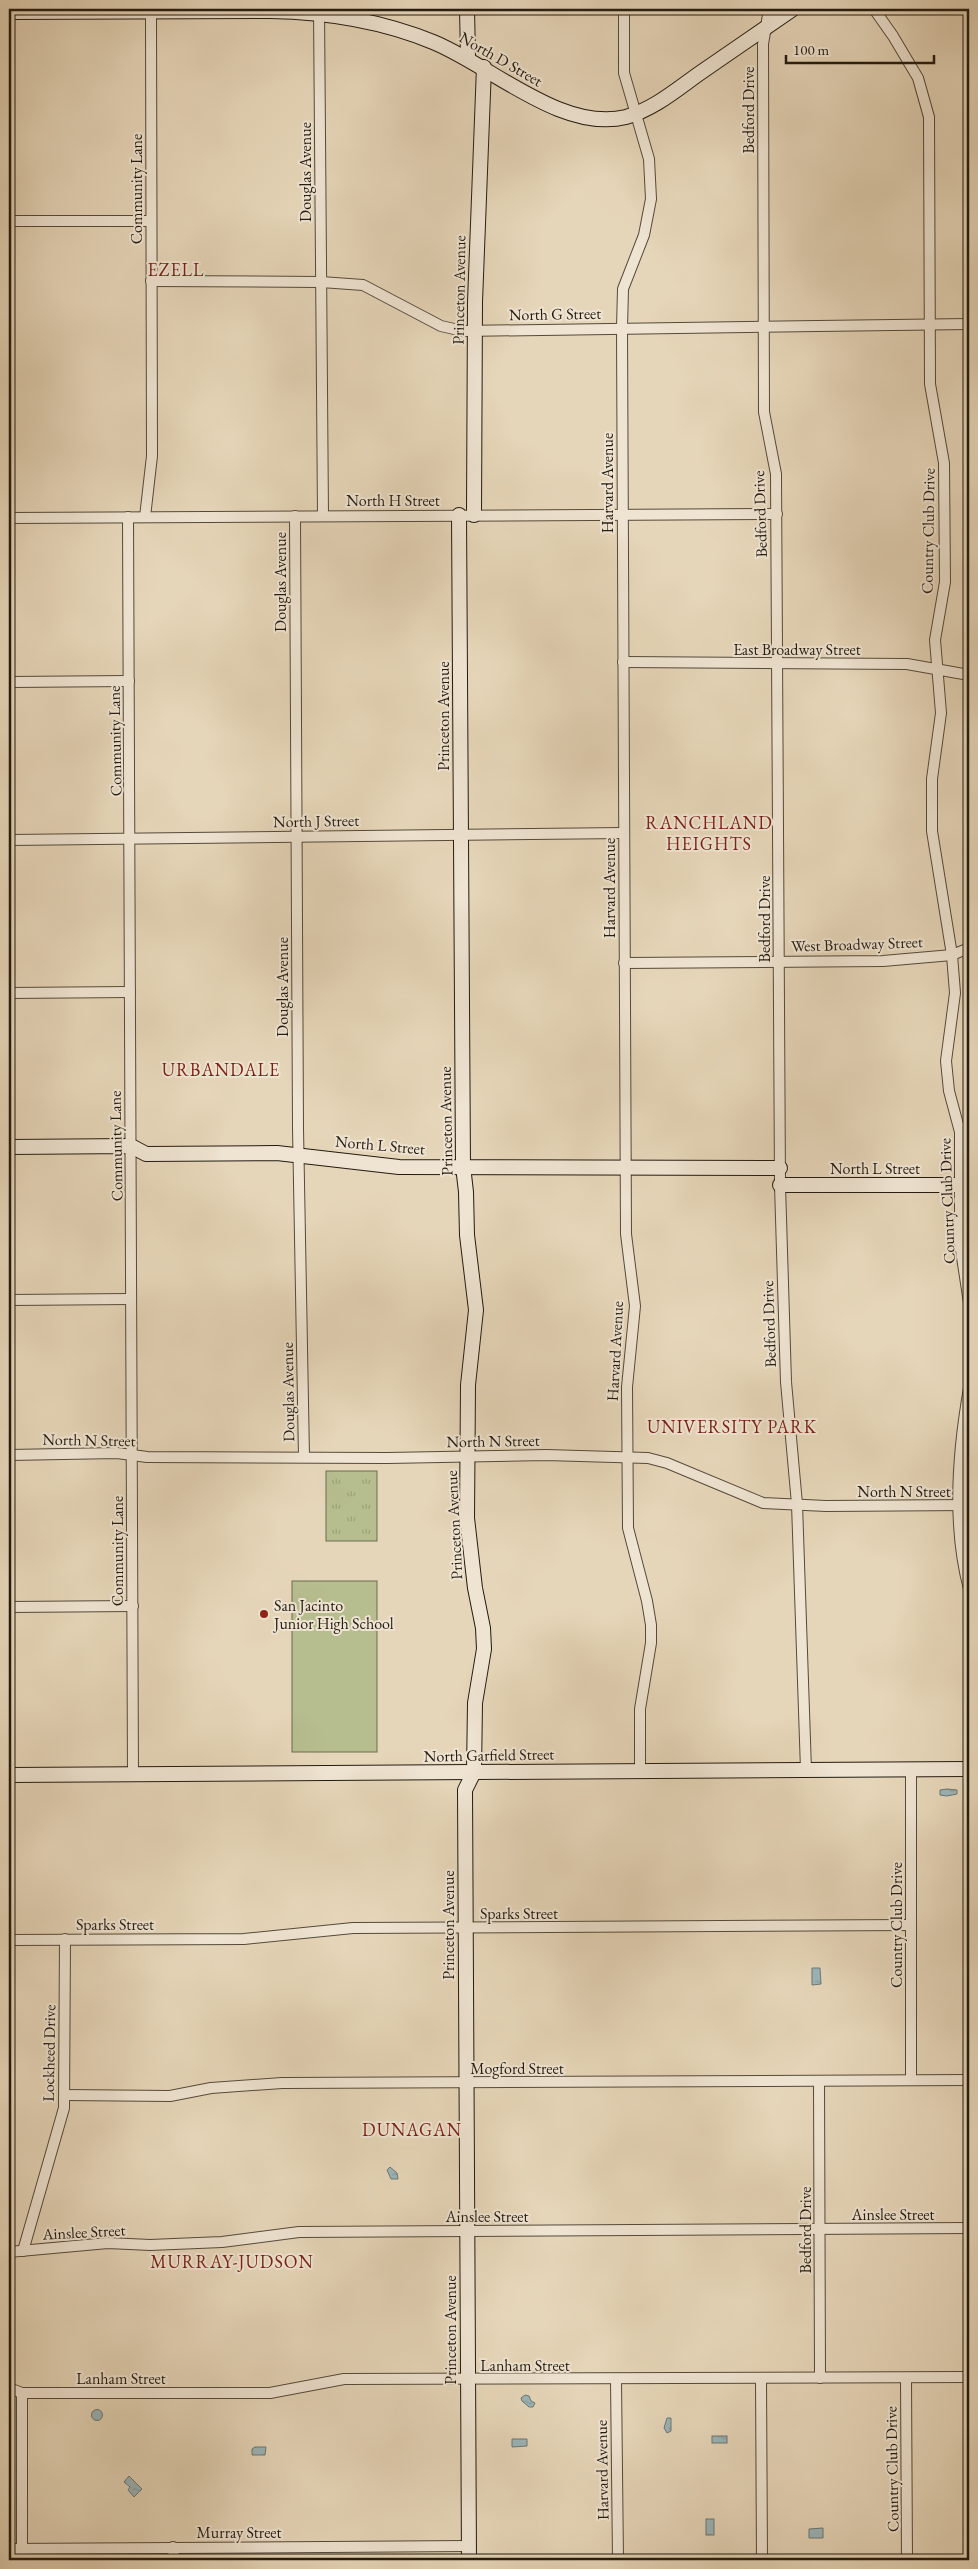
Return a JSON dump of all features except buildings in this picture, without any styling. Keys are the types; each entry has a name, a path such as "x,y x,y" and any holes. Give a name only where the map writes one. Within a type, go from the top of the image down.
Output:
{"street":[{"path":"467,9 468,58"},
{"name":"Harvard Avenue","path":"624,9 624,73 648,159 652,199 644,235 623,289 622,328 626,1234 635,1306 627,1387 628,1528 647,1601 651,1625 651,1644 640,1709 640,1771"},
{"name":"Bedford Drive","path":"769,9 763,44 764,412 776,474 777,514 780,1185 786,1382 797,1504 806,1770"},
{"name":"North D Street","path":"9,12 319,12 361,20 402,31 468,58 562,112 598,119 620,118 653,106 793,9"},
{"name":"Country Club Drive","path":"874,9 893,36 918,78 928,117 930,384 944,463 945,582 935,640 941,714 932,780 932,831 952,954 955,993 946,1061 949,1091 960,1132 965,1185 960,1244 969,1303"},
{"name":"Community Lane","path":"145,517 152,456 151,11"},
{"name":"Douglas Avenue","path":"319,12 322,516"},
{"name":"Princeton Avenue","path":"474,515 475,330 484,67"},
{"path":"9,221 152,221"},
{"name":"North G Street","path":"151,281 321,282 362,285 441,326 463,331 969,324"},
{"name":"North H Street","path":"9,518 777,514"},
{"name":"Princeton Avenue","path":"460,515 463,1166 468,1242 476,1310 468,1385 467,1518 470,1556 483,1628 483,1662 475,1714 474,1772 465,1790 469,2553"},
{"name":"Douglas Avenue","path":"295,516 298,1154 304,1457"},
{"name":"Community Lane","path":"128,517 133,1775"},
{"name":"East Broadway Street","path":"623,662 907,664 969,675"},
{"path":"9,682 129,681"},
{"name":"North J Street","path":"9,840 624,832"},
{"name":"West Broadway Street","path":"624,963 883,961 952,954 969,948"},
{"path":"9,994 130,992"},
{"name":"North L Street","path":"9,1147 130,1146 146,1154 298,1154 399,1167 780,1168"},
{"name":"North L Street","path":"780,1185 965,1185"},
{"path":"9,1300 132,1299"},
{"path":"969,1388 960,1436 965,1506 960,1540 969,1589"},
{"name":"North N Street","path":"9,1455 648,1458 667,1463 763,1503 826,1506 965,1506"},
{"path":"9,1607 133,1606"},
{"name":"Country Club Drive","path":"911,1769 911,2080"},
{"name":"North Garfield Street","path":"9,1775 969,1769"},
{"name":"Sparks Street","path":"9,1940 244,1939 353,1928 910,1925"},
{"name":"Lockheed Drive","path":"23,2252 64,2108 65,1940"},
{"name":"Mogford Street","path":"65,2095 170,2096 211,2088 282,2083 467,2084 969,2080"},
{"name":"Bedford Drive","path":"819,2081 820,2378"},
{"name":"Ainslee Street","path":"9,2252 108,2243 150,2245 222,2242 299,2232 969,2228"},
{"name":"Lanham Street","path":"22,2393 270,2393 344,2379 468,2381 969,2377"},
{"name":"Country Club Drive","path":"906,2378 907,2560"},
{"path":"761,2379 762,2560"},
{"name":"Harvard Avenue","path":"616,2380 618,2560"},
{"path":"9,2388 22,2393 22,2560"},
{"path":"173,2547 174,2560"},
{"name":"Murray Street","path":"9,2549 173,2547 469,2553"}],"green space":[{"path":"326,1471 377,1471 377,1541 326,1541"},
{"path":"292,1581 377,1581 377,1752 292,1752"}],"water":[{"path":"940,1790 957,1790 957,1794 940,1795"},
{"path":"812,1968 820,1968 821,1984 812,1985"},
{"path":"390,2167 397,2173 398,2179 391,2179 387,2170"},
{"path":"525,2395 529,2396 531,2401 535,2403 533,2407 529,2407 522,2401 521,2398"},
{"path":"97,2409 103,2415 97,2421 91,2415"},
{"path":"667,2418 671,2418 671,2431 667,2433 664,2428"},
{"path":"712,2436 727,2436 727,2443 712,2443"},
{"path":"512,2439 527,2439 527,2446 512,2447"},
{"path":"255,2447 266,2447 265,2455 252,2455 252,2449"},
{"path":"129,2476 142,2489 134,2497 128,2490 130,2487 124,2482"},
{"path":"706,2519 714,2519 714,2535 706,2535"},
{"path":"823,2528 823,2538 809,2538 809,2529"}],"place":[{"name":"San Jacinto Junior High School","path":"264,1614"}],"district":[{"name":"EZELL","path":"176,269"},
{"name":"RANCHLAND HEIGHTS","path":"709,832"},
{"name":"URBANDALE","path":"221,1069"},
{"name":"UNIVERSITY PARK","path":"732,1426"},
{"name":"DUNAGAN","path":"412,2129"},
{"name":"MURRAY-JUDSON","path":"232,2261"}]}
